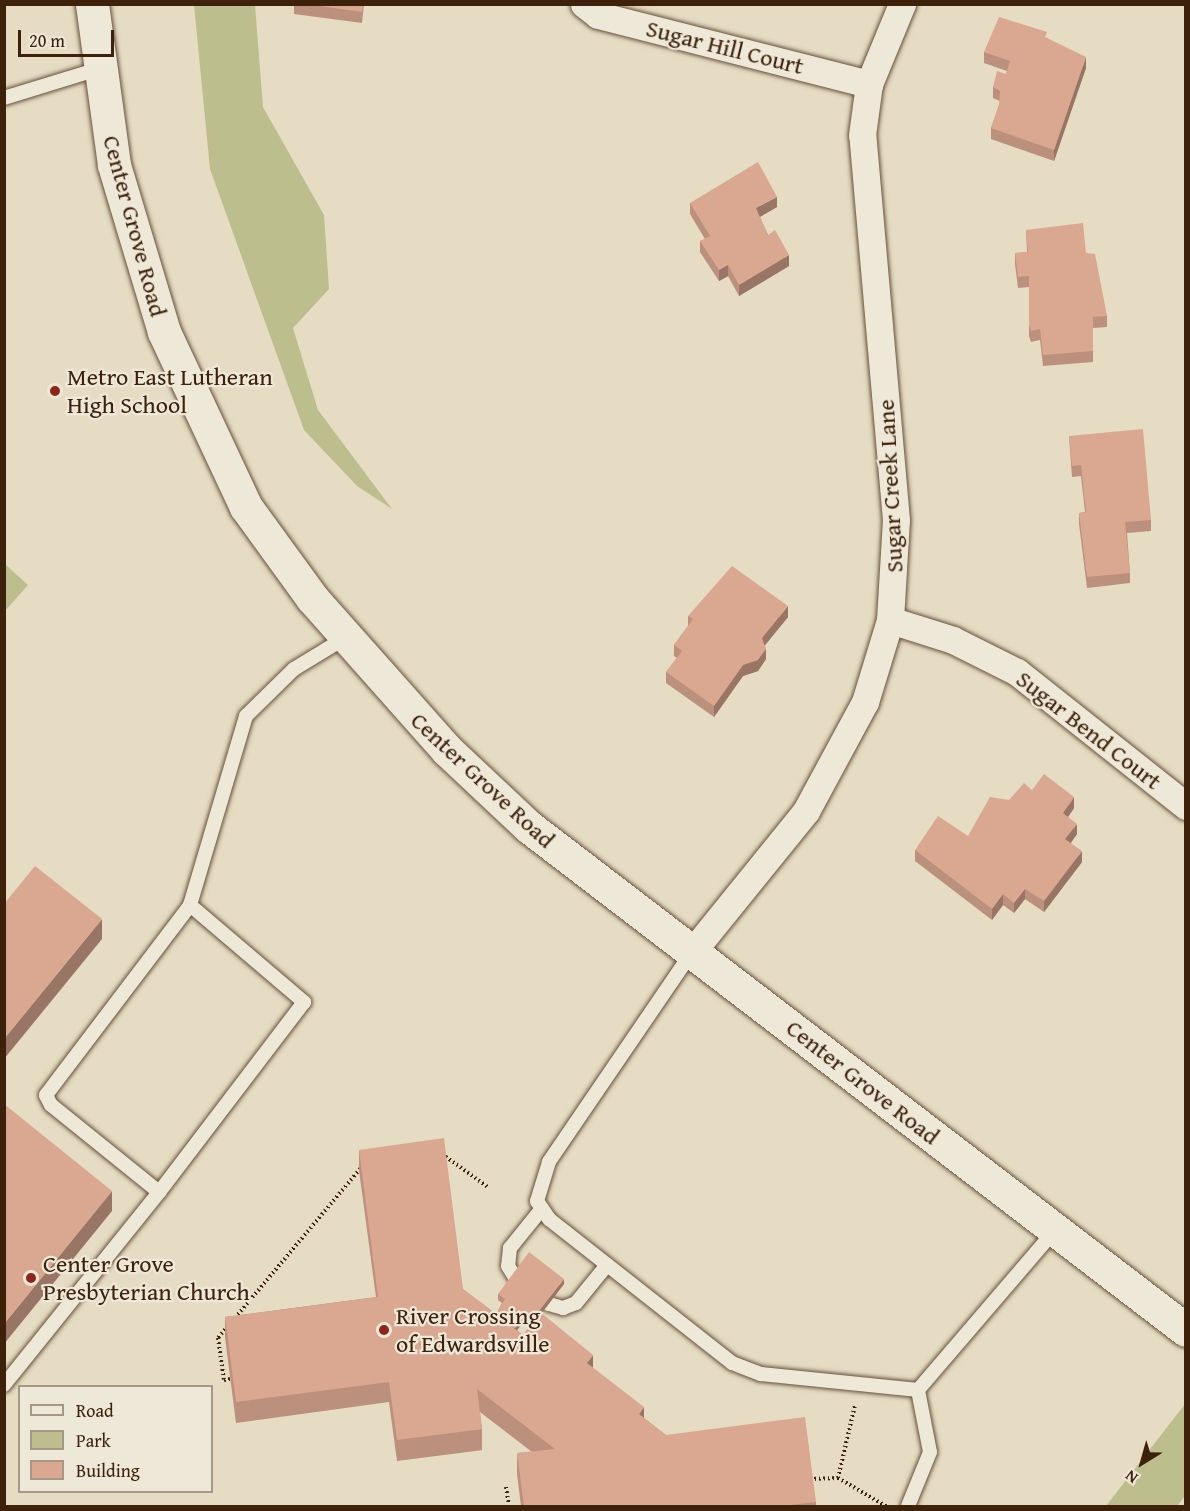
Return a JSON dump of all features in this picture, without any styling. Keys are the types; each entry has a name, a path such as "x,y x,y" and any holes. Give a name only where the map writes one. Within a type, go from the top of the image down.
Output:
{"street":[{"name":"Center Grove Road","path":"92,4 98,69 139,259 201,421 246,507 345,638 447,750 529,827 1185,1330"},
{"name":"Sugar Hill Court","path":"584,4 598,15 868,84"},
{"name":"Sugar Creek Lane","path":"692,952 806,811 865,702 890,620 896,520 862,135 868,84 902,4"},
{"name":"Sugar Bend Court","path":"890,620 954,640 1017,672 1185,806"}],"lane":[{"path":"4,98 98,69"},
{"path":"159,1192 51,1105 46,1095 190,904 246,716 294,669 345,638"},
{"path":"4,1385 159,1192 304,1002 190,904"},
{"path":"607,1265 576,1303 563,1308 549,1304 515,1277 508,1266 510,1248 540,1211 538,1189 549,1162 692,952"},
{"path":"540,1211 607,1265 746,1370 918,1390"},
{"path":"918,1390 1055,1230"},
{"path":"908,1506 930,1452 918,1390"}],"path":[{"path":"431,1155 441,1153 488,1187"},
{"path":"230,1379 224,1380 218,1338 358,1164 368,1163"},
{"path":"838,1478 854,1407"},
{"path":"810,1479 838,1478 886,1506"},
{"path":"506,1487 509,1506"}],"green space":[{"path":"194,5 255,5 263,107 324,215 329,289 293,328 318,410 392,509 357,486 304,430 210,169"},
{"path":"5,564 28,585 5,611"},
{"path":"1185,1404 1185,1496 1177,1506 1106,1506"}],"building":[{"path":"304,4 363,4 362,12"},
{"path":"999,17 1047,32 1045,37 1086,57 1054,150 991,128 999,105 1000,91 993,87 997,71 1006,74 1010,61 984,52"},
{"path":"758,162 777,197 756,208 768,235 775,230 789,255 739,285 728,265 719,270 700,241 710,236 690,203"},
{"path":"1083,223 1086,253 1095,254 1107,316 1093,317 1093,351 1043,355 1040,329 1031,331 1029,325 1029,276 1018,277 1015,253 1028,252 1026,230"},
{"path":"1143,429 1151,520 1125,522 1130,573 1087,577 1079,513 1086,512 1081,465 1072,466 1069,436"},
{"path":"732,566 788,606 762,638 766,649 758,660 743,665 714,706 666,672 682,651 674,645 693,619 688,616"},
{"path":"1044,774 1074,797 1063,813 1077,824 1065,839 1082,851 1044,901 1025,889 1014,903 1003,894 992,909 915,850 938,816 968,836 990,797 1009,800 1024,783 1032,790"},
{"path":"35,866 102,919 4,1039 4,904"},
{"name":"Center Grove Presbyterian Church","path":"4,1104 112,1191 4,1324"},
{"name":"River Crossing of Edwardsville","path":"444,1138 463,1289 523,1335 540,1312 593,1355 587,1363 644,1407 639,1414 666,1435 805,1417 816,1502 782,1506 524,1506 517,1453 555,1449 477,1389 482,1429 397,1440 389,1382 236,1402 225,1317 378,1297 359,1150"},
{"path":"529,1252 564,1279 532,1320 525,1315 515,1328 496,1314 505,1299 498,1294"}],"place":[{"name":"Metro East Lutheran High School","path":"55,391"},
{"name":"Center Grove Presbyterian Church","path":"31,1278"},
{"name":"River Crossing of Edwardsville","path":"384,1330"}]}
